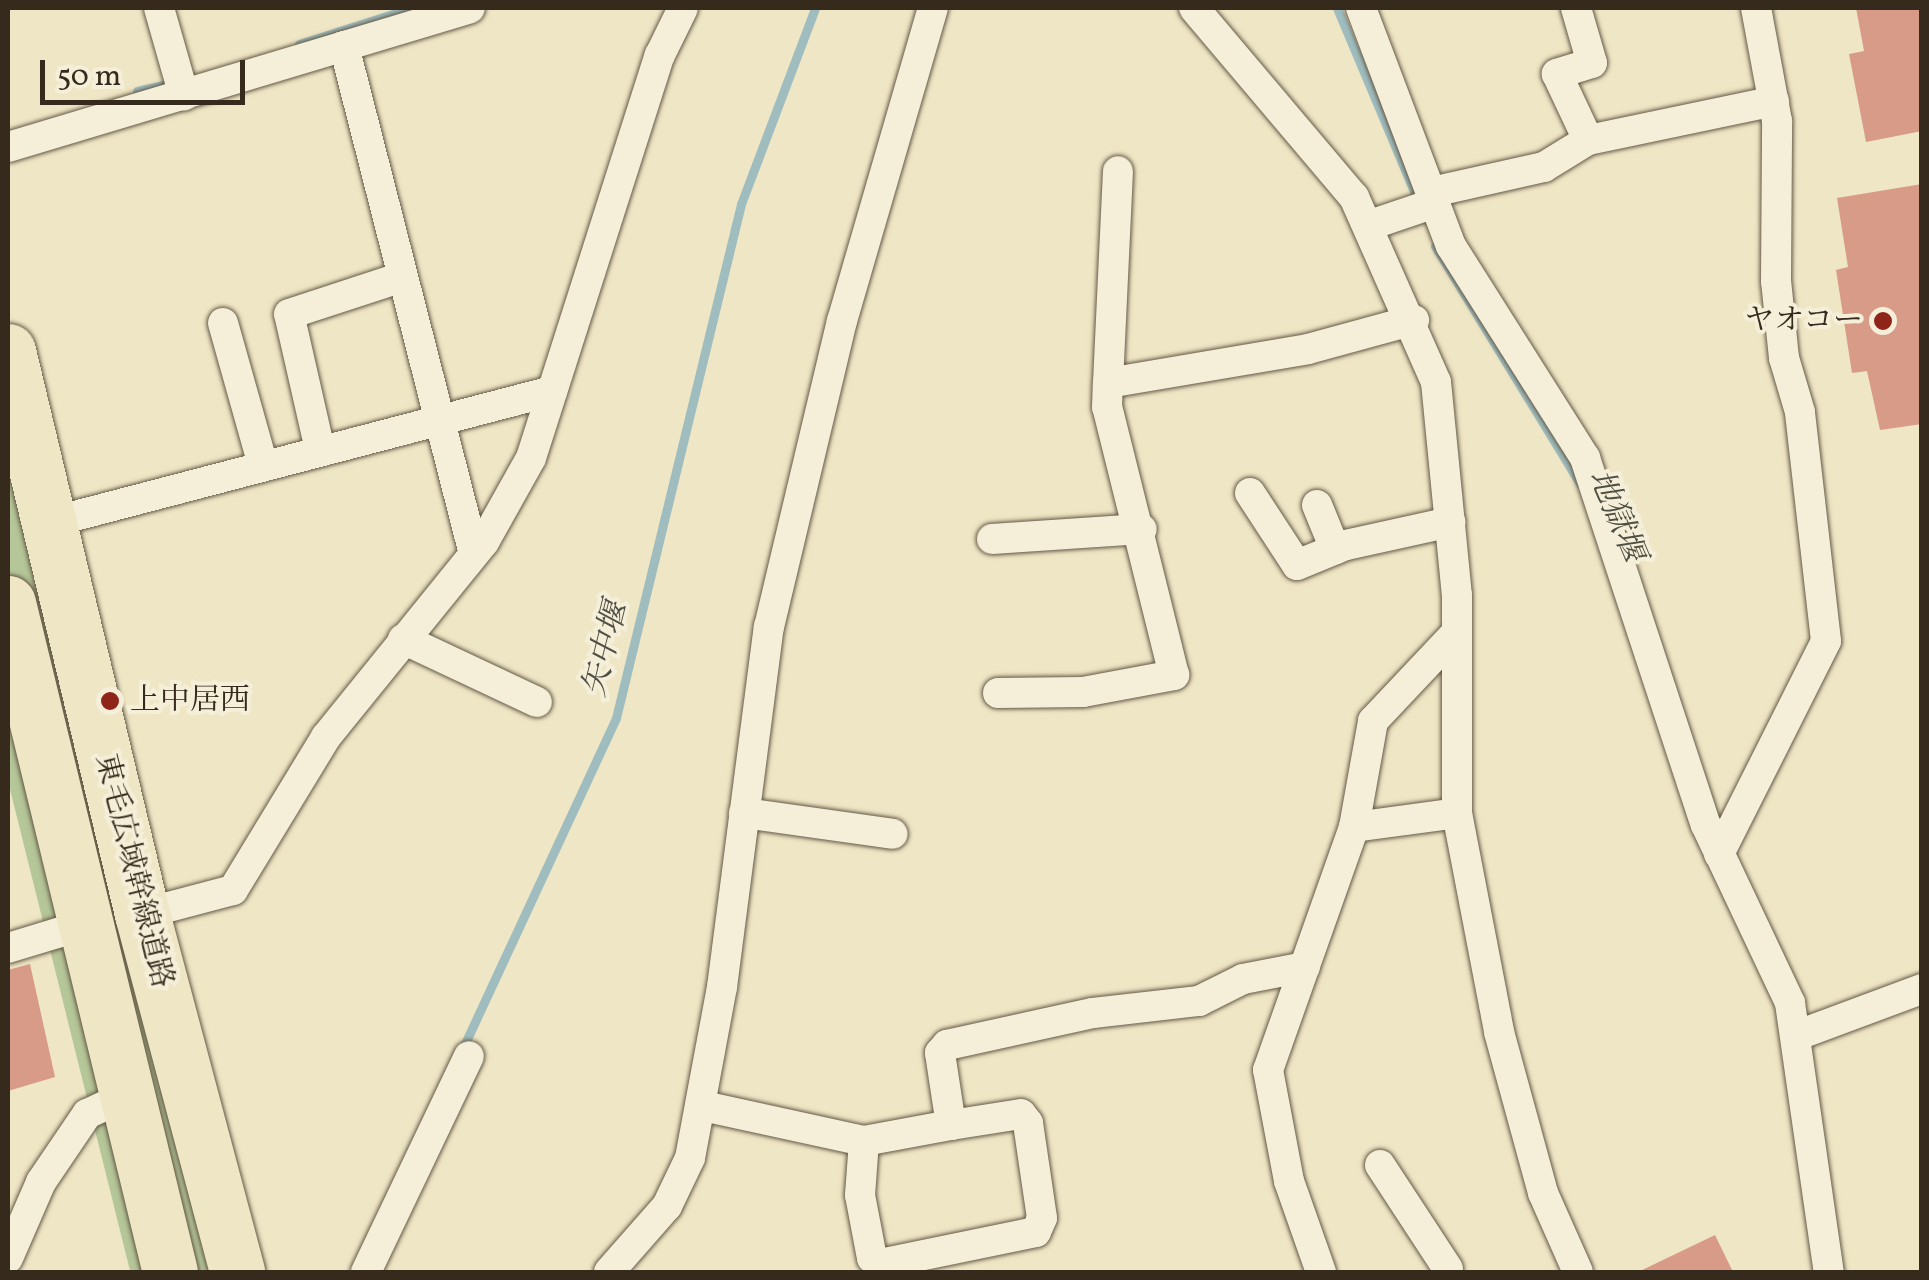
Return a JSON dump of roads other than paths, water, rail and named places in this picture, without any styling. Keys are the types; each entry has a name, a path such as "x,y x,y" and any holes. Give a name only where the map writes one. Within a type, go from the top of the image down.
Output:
{"highway":[{"name":"東毛広域幹線道路","path":"8,351 142,914 237,1272"},
{"name":"東毛広域幹線道路","path":"8,603 170,1272"}],"street":[{"path":"160,8 184,96"},
{"path":"8,146 344,46 406,17 470,8"},
{"path":"142,914 233,890 326,737 474,554 531,458 660,55 683,8"},
{"path":"609,1272 667,1206 690,1158 703,1106 773,608 842,321 933,8"},
{"path":"1194,8 1354,198 1414,320 1441,404 1456,633 1457,813 1500,1032 1543,1193 1578,1272"},
{"path":"1361,8 1466,277 1585,458 1719,854 1778,974 1798,1036 1812,1180 1829,1272"},
{"path":"1576,8 1592,62 1556,74 1588,140"},
{"path":"1719,854 1826,640 1800,412 1784,358 1776,281 1774,101 1756,8"},
{"path":"344,46 474,554"},
{"path":"1370,225 1434,197 1544,167 1588,140 1774,101"},
{"path":"998,693 1083,692 1174,675 1142,529 1107,407 1118,172"},
{"path":"320,450 289,314 402,277"},
{"path":"1108,383 1308,349 1414,320"},
{"path":"223,323 262,465"},
{"path":"48,522 437,418 552,392"},
{"path":"1250,493 1298,565 1335,549 1451,522"},
{"path":"1317,505 1335,549"},
{"path":"992,539 1142,529"},
{"path":"1321,1272 1289,1181 1268,1070 1354,827 1372,721 1456,633"},
{"path":"403,639 538,702"},
{"path":"744,813 893,834"},
{"path":"1354,827 1457,813"},
{"path":"8,948 87,924"},
{"path":"951,1125 940,1053 947,1045 1093,1013 1199,1001 1243,978 1306,968"},
{"path":"1798,1036 1922,989"},
{"path":"366,1272 469,1056"},
{"path":"8,1258 41,1182 87,1114 126,1096"},
{"path":"703,1106 864,1141 1021,1114 1028,1123 1042,1218 1036,1232 880,1264 872,1258 860,1195 864,1141"},
{"path":"1380,1165 1448,1269"}],"waterway":[{"path":"299,44 411,8"},
{"name":"矢中堰","path":"461,1052 616,718 741,204 815,8"},
{"name":"地獄堰","path":"1337,8 1419,203"},
{"path":"137,91 163,85"},
{"name":"地獄堰","path":"1435,246 1580,484"}],"place":[{"name":"ヤオコー","path":"1883,321"},
{"name":"上中居西","path":"110,701"}]}
